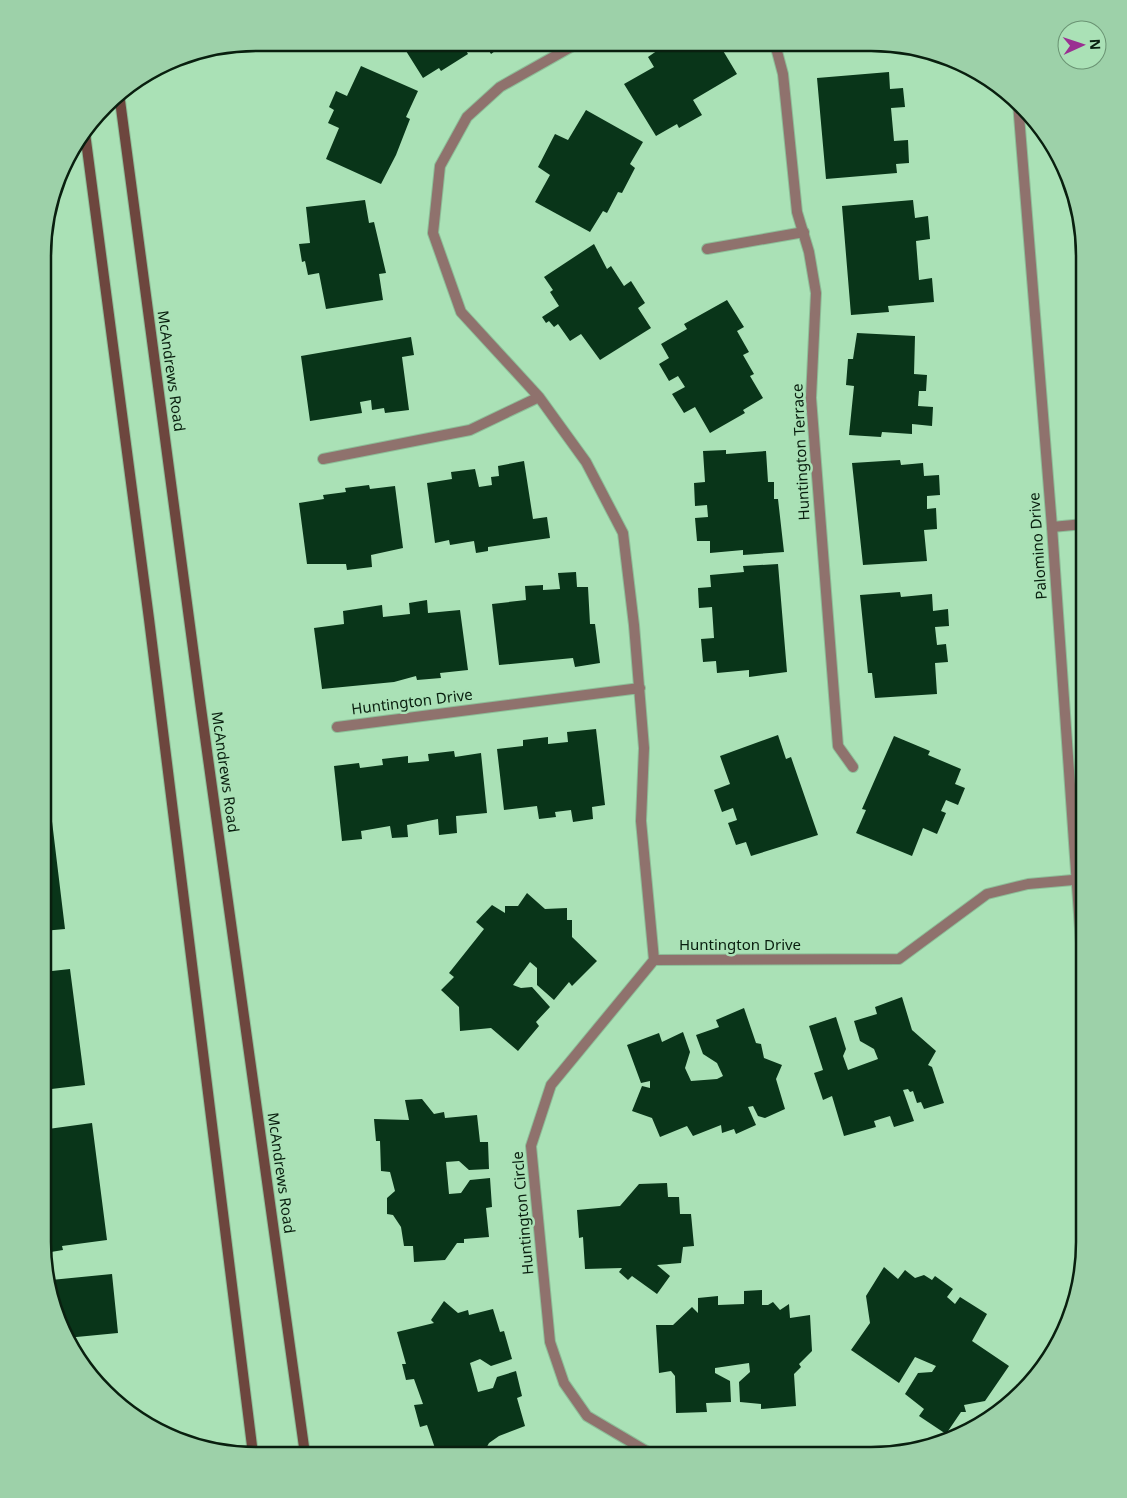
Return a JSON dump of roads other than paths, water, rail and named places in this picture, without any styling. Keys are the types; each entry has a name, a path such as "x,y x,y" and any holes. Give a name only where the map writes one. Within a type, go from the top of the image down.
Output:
{"main road":[{"name":"McAndrews Road","path":"120,103 198,691 304,1447"},
{"path":"86,142 252,1447"}],"street":[{"path":"565,51 500,87 467,117 440,166 433,233 460,312 538,397 586,462 623,533 640,688 644,748 641,821 654,960"},
{"name":"Huntington Terrace","path":"777,51 783,74 797,212 809,252 816,293 810,398 838,746 853,767"},
{"name":"Palomino Drive","path":"1019,114 1076,818"},
{"path":"708,249 804,232"},
{"path":"322,459 470,430 538,397"},
{"path":"1052,527 1076,525"},
{"name":"Huntington Drive","path":"337,727 640,688"},
{"name":"Huntington Drive","path":"654,960 899,959 987,894 1028,884 1076,879"},
{"name":"Huntington Circle","path":"639,1447 587,1416 564,1383 550,1342 531,1146 551,1085 654,960"}]}
